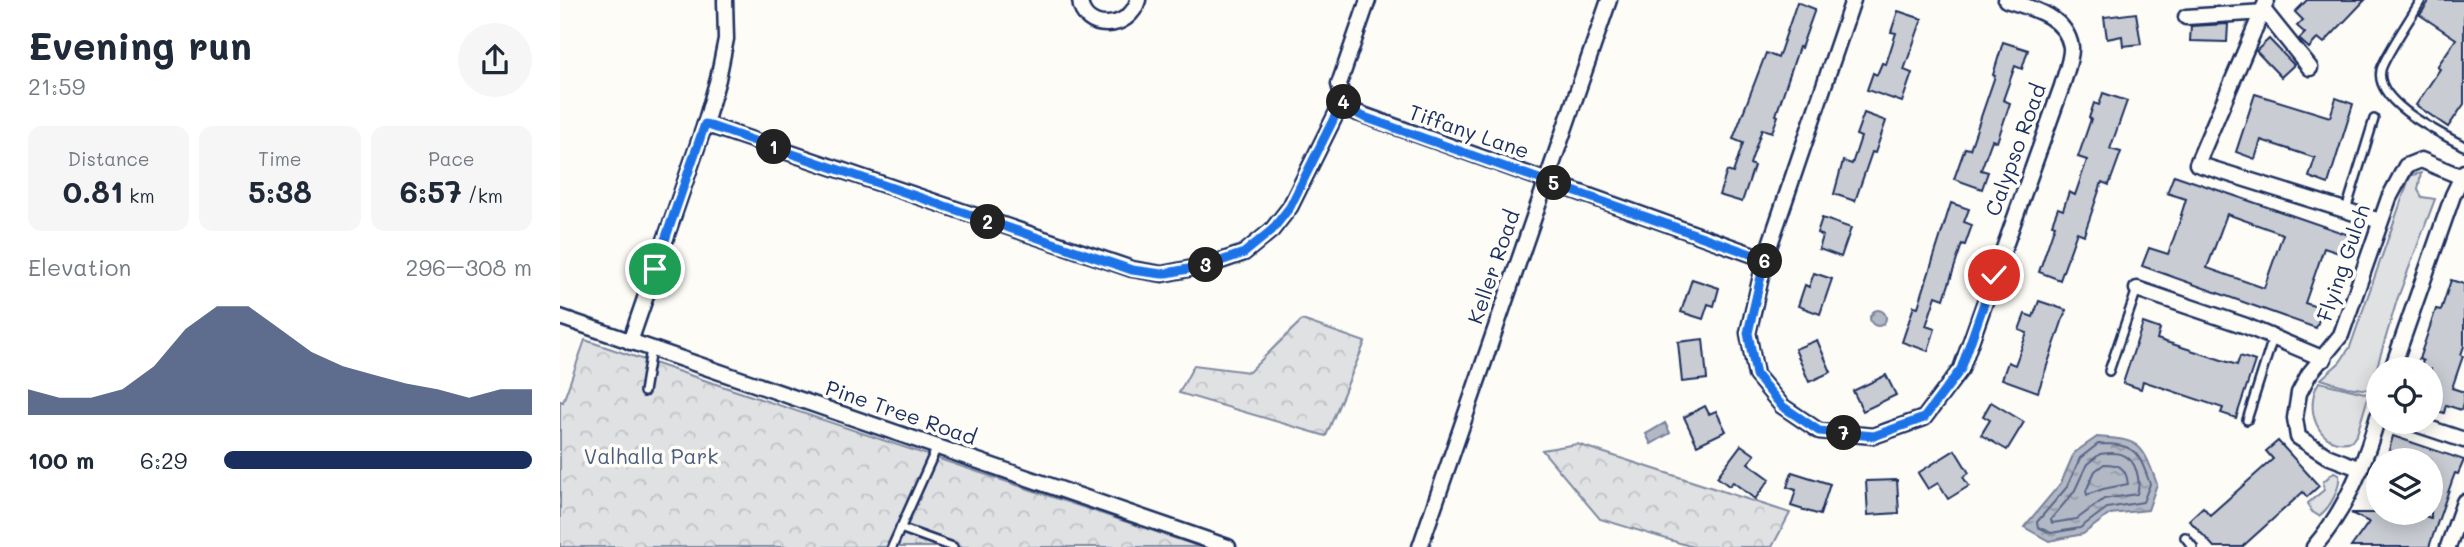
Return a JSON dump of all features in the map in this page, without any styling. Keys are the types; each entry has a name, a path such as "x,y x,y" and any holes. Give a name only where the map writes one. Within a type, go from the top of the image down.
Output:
{"street":[{"path":"630,342 719,79 726,39 725,0"},
{"path":"1080,0 1085,14 1094,22 1111,25 1122,22 1138,0"},
{"path":"705,124 1119,265 1162,274 1209,265 1244,253 1272,230 1290,207 1343,100 1339,84 1368,0"},
{"name":"Keller Road","path":"1420,547 1609,0"},
{"name":"Calypso Road","path":"1853,0 1765,259 1748,333 1756,375 1782,406 1819,431 1874,436 1924,418 1961,369 2062,86 2071,49 2062,26 2042,12 2006,0"},
{"path":"2186,17 2265,6"},
{"path":"2265,6 2310,68"},
{"path":"2265,6 2197,164 2380,221"},
{"name":"Tiffany Lane","path":"1343,100 1352,111 1364,117 1765,259"},
{"name":"Flying Gulch","path":"2361,469 2327,456 2298,437 2295,418 2298,393 2309,374 2341,335 2380,221 2400,173 2413,162 2421,160 2463,176"},
{"path":"2396,357 2453,195 2463,176"},
{"path":"2137,289 2324,359"},
{"name":"Pine Tree Road","path":"560,317 1228,547"},
{"path":"2443,433 2464,440"},
{"path":"2314,547 2342,507 2361,469 2372,434"},
{"path":"2448,547 2464,502"}],"lane":[{"path":"2421,0 2381,68 2381,84 2391,100 2464,146"},
{"path":"2346,211 2374,119"},
{"path":"2109,371 2137,289"},
{"path":"2247,420 2273,338"},
{"path":"643,392 650,349"},
{"path":"892,547 937,447"},
{"path":"900,528 953,547"},
{"path":"2185,537 2193,547"}],"green space":[{"path":"2421,173 2418,190 2422,197 2435,199 2397,300 2380,357 2366,357 2366,389 2321,379 2340,362 2350,347 2412,175"},
{"path":"1302,320 1365,342 1326,436 1179,393 1194,365 1249,372"},
{"name":"Valhalla Park","path":"585,340 1201,547 560,547 560,401 563,402"},
{"path":"2319,382 2366,393 2366,404 2357,434 2352,441 2330,440 2322,433 2313,414 2314,392"},
{"path":"1577,444 1790,513 1772,547 1693,547 1600,519 1542,450"},
{"path":"2334,472 2339,474 2336,491 2331,503 2319,516 2311,511 2308,503 2324,490 2323,482"}],"water":[{"path":"1875,310 1881,310 1886,318 1884,324 1875,326 1870,321 1870,315"},
{"path":"1665,423 1670,433 1651,444 1646,434"},
{"path":"2097,437 2131,442 2143,452 2157,484 2148,510 2110,514 2083,534 2049,541 2024,527 2061,483 2074,453"}],"building":[{"path":"2307,0 2365,0 2324,43 2318,38 2309,48 2299,39 2305,33 2297,26 2303,20 2295,12"},
{"path":"2430,0 2464,0 2464,104 2448,127 2416,105 2456,39 2420,15"},
{"path":"1797,2 1815,9 1801,48 1799,47 1772,132 1762,129 1750,164 1754,166 1742,202 1719,195 1727,171 1733,173 1743,143 1733,139 1766,53 1778,58"},
{"path":"1898,11 1922,19 1904,70 1912,73 1902,102 1867,90 1873,73 1877,75 1882,63 1886,64 1896,33 1891,32"},
{"path":"2136,13 2141,44 2123,46 2122,36 2107,39 2104,17"},
{"path":"2228,24 2227,42 2190,41 2191,26"},
{"path":"2269,39 2294,65 2281,77 2256,51"},
{"path":"2003,42 2028,50 2022,69 2015,66 2003,100 2010,103 1997,142 1992,140 1981,170 1988,172 1982,189 1954,179 1965,148 1970,149 1995,76 1993,75"},
{"path":"2103,93 2127,101 2110,149 2121,152 2109,185 2102,182 2084,235 2077,232 2060,280 2039,272 2058,208 2063,210 2069,192 2075,195 2087,160 2078,157 2094,103 2099,105"},
{"path":"2255,94 2330,117 2336,98 2353,104 2328,184 2309,177 2315,158 2261,140 2255,159 2236,152"},
{"path":"1864,113 1886,121 1855,201 1834,194 1843,161 1852,164 1861,137 1856,135"},
{"path":"2174,175 2349,235 2342,254 2324,248 2305,303 2323,309 2316,328 2142,266 2149,248 2168,254 2182,215 2186,199 2167,193","holes":["2227,214 2283,234 2264,288 2207,268"]},
{"path":"1951,203 1969,209 1964,222 1972,225 1965,245 1962,244 1944,299 1936,296 1926,326 1935,329 1928,351 1902,342 1914,306 1918,307"},
{"path":"1822,218 1851,228 1841,257 1819,249 1823,236 1817,233"},
{"path":"1814,273 1832,279 1820,314 1798,306 1805,285 1809,287"},
{"path":"1692,279 1719,288 1714,306 1708,304 1703,319 1681,312"},
{"path":"2451,280 2464,284 2463,356 2452,388 2464,392 2464,399 2461,410 2446,405 2444,413 2443,357 2420,357 2436,309 2441,310"},
{"path":"2039,301 2066,310 2038,392 2002,379 2008,362 2015,365 2027,333 2019,330 2025,314 2033,317"},
{"path":"2143,323 2160,329 2157,339 2237,365 2240,356 2255,361 2236,418 2221,413 2223,408 2143,381 2141,389 2123,383"},
{"path":"1703,339 1707,379 1682,382 1678,342"},
{"path":"1817,340 1831,372 1809,382 1795,349"},
{"path":"1886,375 1896,395 1863,411 1853,391"},
{"path":"1991,402 2024,422 2007,450 1981,435 1990,420 1983,416"},
{"path":"1705,406 1709,414 1716,411 1726,431 1697,445 1684,417"},
{"path":"2393,436 2428,448 2390,448"},
{"path":"2278,441 2319,486 2307,497 2303,492 2242,547 2214,547 2189,520 2203,507 2210,515 2273,459 2266,451"},
{"path":"1741,445 1755,455 1748,463 1770,479 1755,499 1733,482 1729,486 1717,477"},
{"path":"1955,450 1969,473 1963,477 1969,486 1948,499 1938,483 1928,489 1918,473"},
{"path":"2443,453 2464,460 2458,474 2455,473 2443,507"},
{"path":"1792,472 1830,484 1820,515 1791,506 1796,490 1787,487"},
{"path":"1897,480 1899,513 1868,515 1866,481"},
{"path":"2351,513 2366,513 2366,520"},
{"path":"2367,525 2437,525 2429,547 2351,547"}],"route":[{"path":"655,269 705,124 1132,270 1162,274 1209,265 1244,253 1272,230 1290,207 1343,100 1352,111 1364,117 1765,259 1748,333 1756,375 1782,406 1819,431 1874,436 1924,418 1961,369 1994,275"}]}
